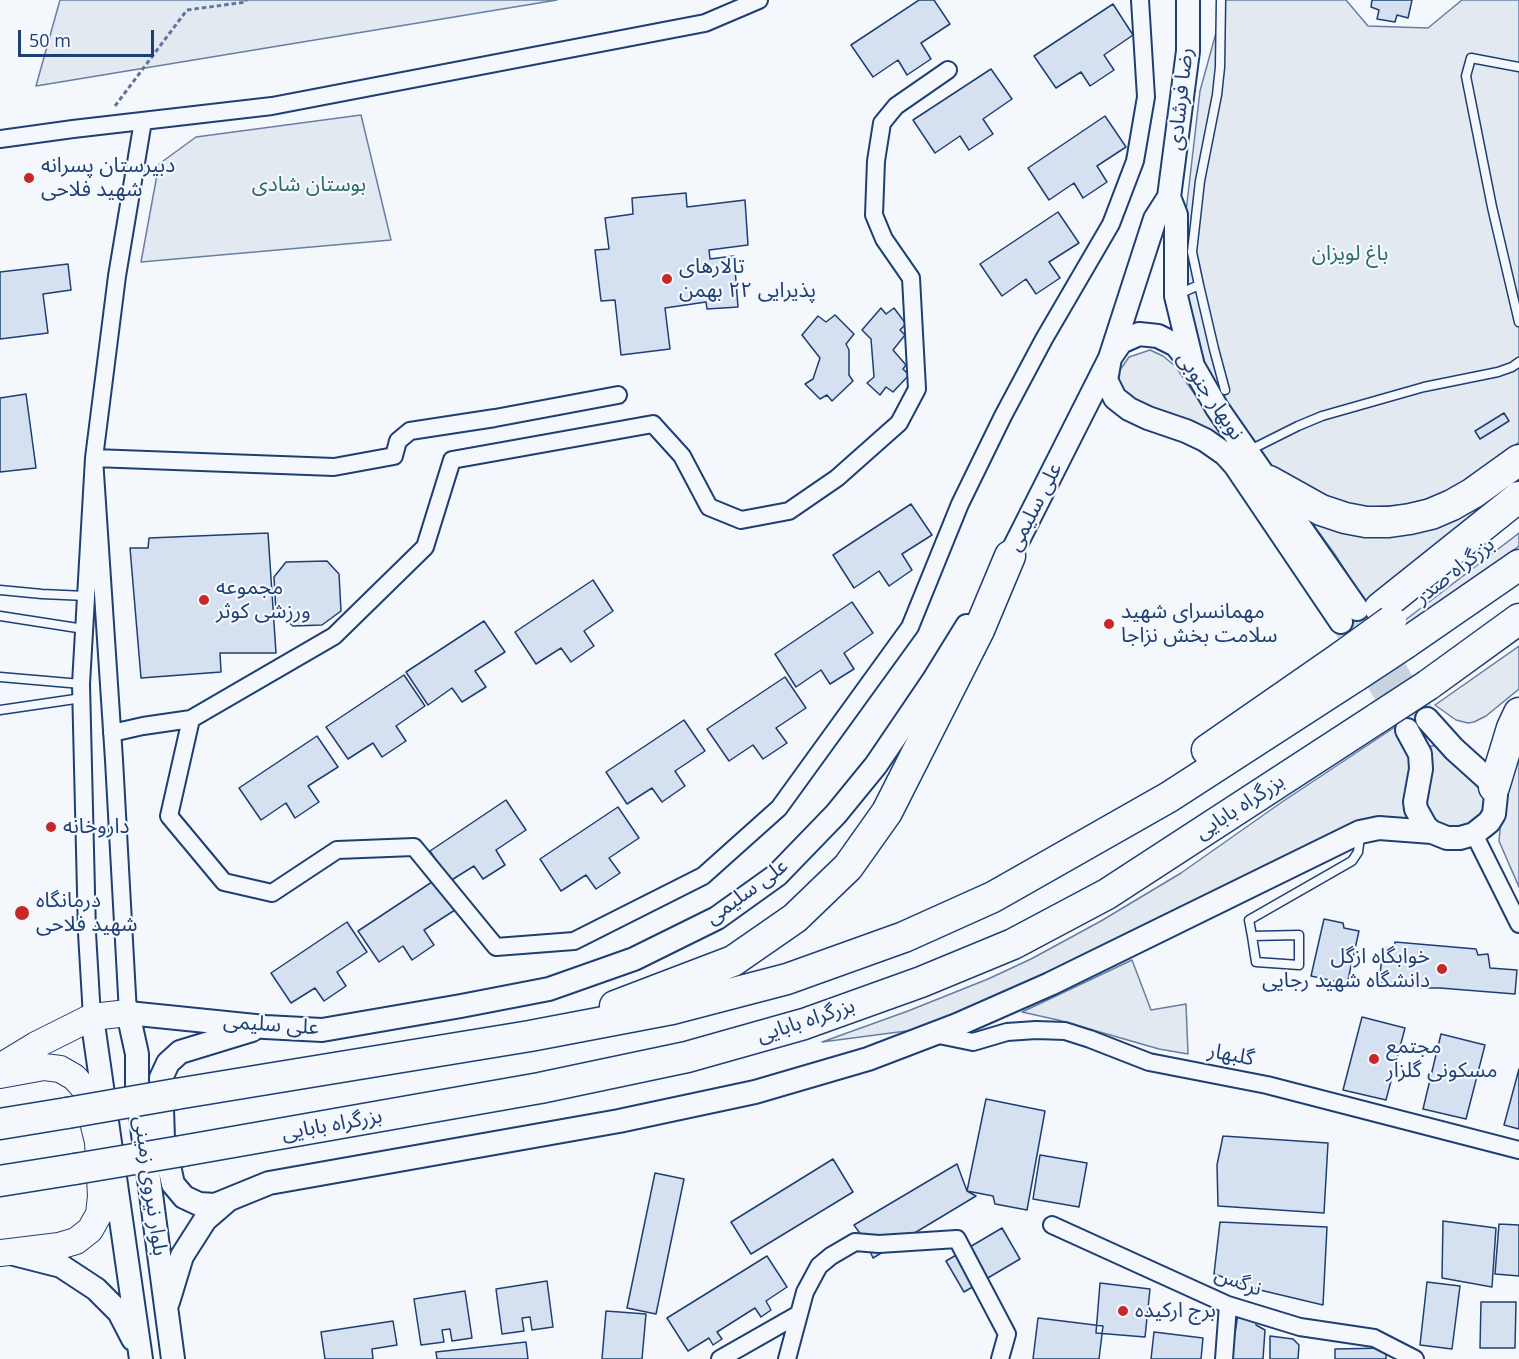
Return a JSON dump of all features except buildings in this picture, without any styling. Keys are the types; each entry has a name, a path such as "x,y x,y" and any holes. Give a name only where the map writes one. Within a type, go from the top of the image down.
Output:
{"highway":[{"path":"1269,481 1329,513 1366,522 1389,522 1431,514 1452,505 1519,460"},
{"path":"0,1124 530,1036 672,1009 787,979 914,933 993,897 1169,797 1364,635 1519,497"},
{"name":"بزرگراه صدر","path":"1364,635 1519,522"},
{"path":"530,1036 733,961 795,918 848,867 887,812 979,630 1010,556"},
{"path":"1071,854 1159,784 1364,635 1519,565"},
{"name":"بزرگراه بابایی","path":"0,1181 540,1088 687,1057 804,1024 900,990 1013,944 1107,894 1428,685 1519,619"},
{"path":"1494,787 1512,728 1519,713"}],"main road":[{"name":"رضا فرشادی","path":"1169,197 1188,51 1188,0"},
{"path":"1169,197 1176,214 1176,296 1193,366"},
{"name":"علی سلیمی","path":"0,1067 36,1045 92,1017 128,1013 265,1027 322,1030 549,989 634,959 717,918 777,875 836,814 876,765 933,681 1010,556 1110,358 1155,219 1169,197"},
{"name":"نوبهار جنوبی","path":"1138,334 1158,336 1176,345 1193,366 1217,408 1269,481 1364,635 1225,454 1205,440 1186,431 1138,414 1115,398 1106,380 1110,358 1121,342 1138,334"},
{"path":"265,1027 180,1052 168,1063 161,1078 163,1140 173,1184 184,1197 199,1204 215,1205 269,1183 619,1121 755,1092 868,1059 957,1025 1050,984 1360,832 1379,828 1431,832 1447,838 1460,838 1474,834 1489,822 1494,814 1496,795 1494,787 1454,749 1427,719"},
{"path":"1407,730 1420,754 1421,762 1416,809 1425,827 1431,832"},
{"name":"بلوار نیروی زمینی","path":"128,1013 136,1054 137,1089 173,1359"},
{"name":"بلوار نیروی زمینی","path":"92,1017 140,1356"},
{"path":"0,1075 44,1067 60,1069 74,1077 85,1089 98,1142 101,1196 99,1214 90,1230 76,1241 59,1246 5,1253"},
{"path":"166,1310 182,1256 205,1220 231,1198"},
{"path":"5,1253 61,1266 96,1289 119,1312 140,1356"}],"street":[{"path":"0,139 272,106 705,23 759,0"},
{"path":"191,719 170,816 224,882 272,893 337,850 414,847 496,947 574,942 703,876 779,808 910,627 960,504 1044,339 1111,224 1135,161 1146,97 1140,0"},
{"path":"112,733 191,719 334,636 425,548 452,460 653,424 682,456 709,507 741,520 789,511 837,478 899,423 917,389 910,278 884,239 874,215 876,161 882,123 896,106 948,70"},
{"path":"92,1017 87,933 82,691 84,629 94,458 117,276 143,121"},
{"path":"94,458 334,467 394,456 398,441 410,431 618,395"},
{"path":"94,458 128,1013"},
{"path":"1474,834 1519,924"},
{"name":"گلبهار","path":"934,1034 973,1042 1007,1032 1065,1031 1149,1062 1267,1085 1519,1150"},
{"name":"نرگس","path":"1052,1225 1228,1305 1300,1327 1374,1338 1415,1359"},
{"path":"787,1359 805,1292 819,1266 831,1256 855,1242 879,1244 957,1239 1007,1334 1000,1359"},
{"path":"1224,1359 1228,1305"},
{"path":"720,1359 799,1314"}],"lane":[{"path":"1221,0 1220,67 1217,95 1200,181 1192,252 1225,390"},
{"path":"1519,67 1471,58 1466,76 1492,207 1519,322"},
{"path":"1176,296 1199,285"},
{"path":"1248,451 1322,416 1424,387 1498,372 1519,362"},
{"path":"0,590 86,596"},
{"path":"0,616 84,629"},
{"path":"0,676 82,691"},
{"path":"0,710 82,691"},
{"path":"1252,936 1299,935 1299,965 1256,962 1249,920 1352,861 1358,852 1360,832"}],"path":[{"path":"101,126 188,10 246,2 246,0"}],"green space":[{"path":"60,0 557,0 36,86"},
{"name":"باغ لویزان","path":"1225,0 1346,0 1368,26 1428,28 1462,0 1519,0 1519,442 1458,486 1440,496 1402,505 1369,507 1353,504 1329,508 1272,468 1216,387 1205,364 1184,283 1184,229 1200,91"},
{"name":"بوستان شادی","path":"361,115 391,240 141,262 159,164 196,137"},
{"path":"1150,350 1163,356 1175,366 1233,449 1133,402 1123,391 1119,381 1120,370 1129,357"},
{"path":"1519,468 1519,486 1370,610 1336,556 1302,509 1351,526"},
{"path":"1519,533 1519,546 1409,627 1168,784 1404,621"},
{"path":"1519,646 1519,689 1486,716 1468,723 1456,720 1435,705"},
{"path":"1398,725 1411,748 1415,827 1404,819 1011,993 914,1030 822,1042 988,979 1031,959 1101,921 1181,873"},
{"path":"1519,735 1519,887 1499,841 1504,785"},
{"path":"1431,746 1439,746 1467,771 1485,794 1485,808 1476,821 1460,830 1441,827 1426,810 1428,751"},
{"path":"1132,960 1151,1010 1186,1004 1188,1054 1159,1049 1022,1012"}],"tunnel":[{"path":"1357,609 1427,719"},
{"path":"1341,622 1401,721"}],"place":[{"name":"دبیرستان پسرانه شهید فلاحی","path":"29,178"},
{"name":"تالارهای پذیرایی ۲۲ بهمن","path":"667,279"},
{"name":"مجموعه ورزشی کوثر","path":"204,600"},
{"name":"مهمانسرای شهید سلامت بخش نزاجا","path":"1109,624"},
{"name":"داروخانه","path":"51,827"},
{"name":"درمانگاه شهید فلاحی","path":"22,913"},
{"name":"خوابگاه ازگل دانشگاه شهید رجایی","path":"1442,969"},
{"name":"مجتمع مسکونی گلزار","path":"1374,1059"},
{"name":"برج ارکیده","path":"1123,1311"}]}
